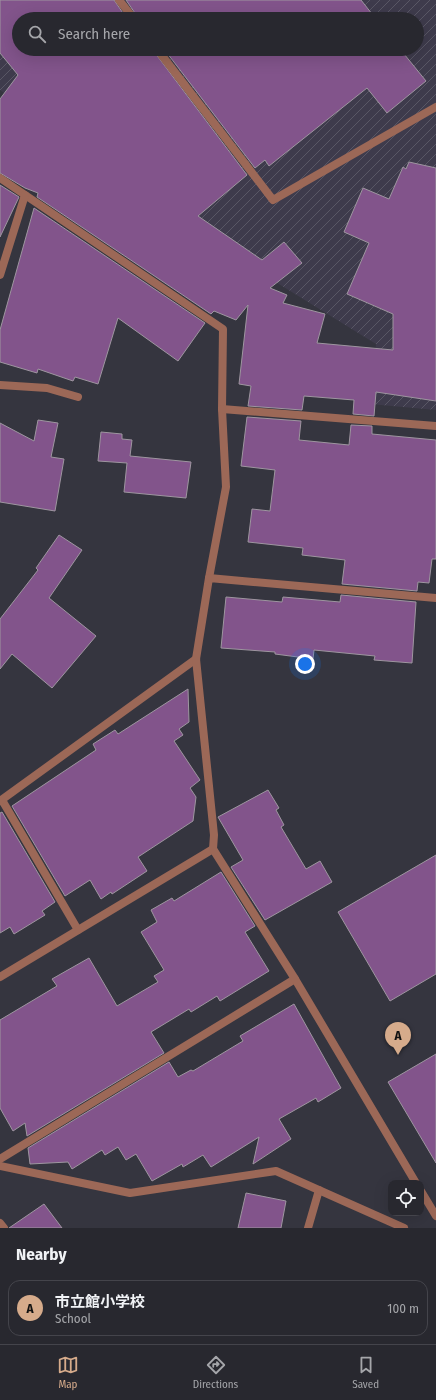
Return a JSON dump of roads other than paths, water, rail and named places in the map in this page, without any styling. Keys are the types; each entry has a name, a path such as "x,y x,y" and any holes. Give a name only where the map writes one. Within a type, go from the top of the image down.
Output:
{"street":[{"path":"120,0 129,12"},
{"path":"162,56 274,200 436,107"},
{"path":"0,178 223,329 222,408 226,487 196,659 214,835 213,849 295,979 414,1180"},
{"path":"0,275 25,195"},
{"path":"0,385 47,388 78,397"},
{"path":"222,408 436,426"},
{"path":"210,578 436,598"},
{"path":"78,930 1,801 196,659"},
{"path":"0,977 213,849"},
{"path":"0,1159 295,979"},
{"path":"0,1166 130,1193 276,1171 399,1227"},
{"path":"308,1228 319,1190"},
{"path":"424,1196 436,1216"},
{"path":"0,1223 4,1228"}],"place":[{"name":"市立館小学校","path":"398,1055"}]}
